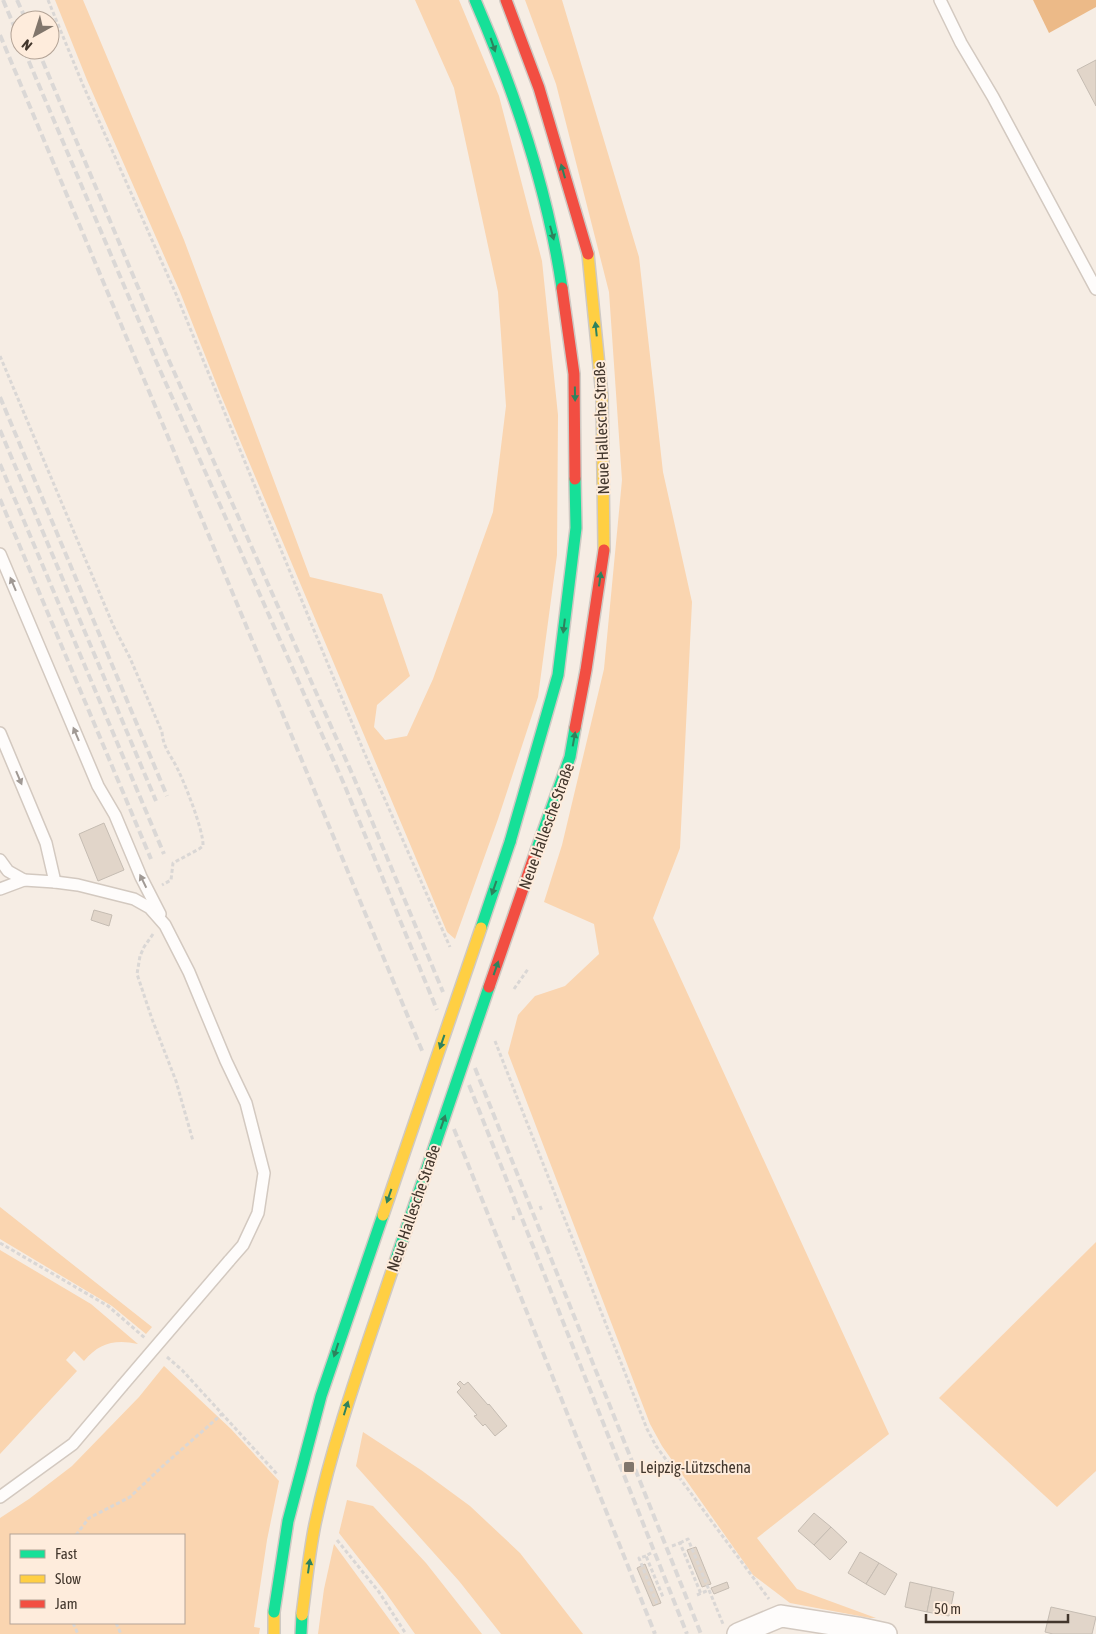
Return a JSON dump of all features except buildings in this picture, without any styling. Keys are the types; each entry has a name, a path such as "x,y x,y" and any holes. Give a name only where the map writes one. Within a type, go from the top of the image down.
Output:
{"main road":[{"name":"Neue Hallesche Straße","path":"274,1634 274,1612 288,1522 321,1396 510,842 558,675 576,528 574,374 556,250 528,144 490,35 475,0"},
{"name":"Neue Hallesche Straße","path":"302,1634 302,1614 315,1526 346,1406 570,757 586,670 605,545 602,396 589,259 539,88 506,0"}],"street":[{"path":"730,1630 781,1616 886,1634"}],"lane":[{"path":"940,0 961,43 1096,289"},
{"path":"0,554 98,786 115,815 148,892 166,924 246,1104 264,1173 258,1213 243,1245 230,1262 73,1444 0,1498"},
{"path":"0,733 46,843 55,882"},
{"path":"0,860 8,870 24,880"},
{"path":"0,889 24,880 78,885 134,899 150,908 166,924"}],"path":[{"path":"48,0 83,85 176,294 364,752 451,949"},
{"path":"0,356 109,616 130,658 162,732 162,742 176,765 192,803 203,838 204,844 199,849 173,863 171,880 148,892"},
{"path":"166,924 152,935 144,947 140,956 137,974 176,1081 193,1141"},
{"path":"492,1036 647,1429 656,1446 781,1616"},
{"path":"540,1206 542,1210"},
{"path":"77,1534 90,1518 130,1497 222,1414"},
{"path":"333,1536 379,1592 406,1634"},
{"path":"672,1546 688,1539 730,1630"},
{"path":"680,1543 699,1594 710,1590"},
{"path":"651,1553 639,1558 657,1604"},
{"path":"646,1556 662,1597"}],"shaded area":[{"path":"55,0 83,0 184,240 310,577 382,594 410,676 377,705 374,727 385,740 407,736 433,679 493,512 506,406 498,292 454,88 415,0 459,0 499,96 542,261 558,415 557,555 538,697 498,819 455,939 447,932 220,393 180,292 87,80"},
{"path":"525,0 562,0 639,257 663,472 692,602 680,848 653,918 889,1434 757,1538 797,1589 876,1618 790,1603 753,1575 662,1446 650,1424 508,1053 518,1015 535,996 565,986 599,954 594,924 544,902 562,845 604,669 622,480 609,292 556,84"},
{"path":"1033,0 1096,0 1096,7 1049,33"},
{"path":"0,1207 152,1327 146,1334 112,1306 0,1239"},
{"path":"1096,1242 1096,1471 1057,1507 939,1398"},
{"path":"0,1250 91,1304 138,1344 115,1342 108,1344 96,1350 84,1361 74,1351 66,1360 77,1371 0,1454"},
{"path":"164,1366 231,1429 279,1481 267,1540 254,1627 260,1628 259,1634 0,1634 0,1518 29,1499 72,1466 139,1397"},
{"path":"363,1432 421,1470 470,1506 520,1553 583,1634 501,1634 459,1581 356,1466"},
{"path":"347,1500 373,1506 426,1563 482,1634 415,1634 339,1533"},
{"path":"334,1544 400,1634 318,1634 324,1589"}],"railway":[{"path":"3,0 10,16"},
{"path":"17,0 22,10"},
{"path":"0,35 423,1053"},
{"path":"28,60 156,361 344,784 437,1010"},
{"path":"42,60 167,356 354,778 443,992"},
{"path":"0,397 167,796"},
{"path":"0,430 156,801"},
{"path":"0,464 164,854"},
{"path":"0,499 151,859"},
{"path":"475,1068 701,1634"},
{"path":"469,1085 687,1634"},
{"path":"454,1129 655,1634"}],"traffic: fast":[{"path":"475,0 516,105 539,178 562,288"},
{"path":"510,842 558,675 576,528 575,479"},
{"path":"536,851 570,757 575,728"},
{"path":"481,928 510,842"},
{"path":"395,1262 489,987"},
{"path":"274,1612 288,1521 321,1396 383,1215"},
{"path":"301,1634 302,1615"}],"traffic: slow":[{"path":"588,254 602,396 604,550"},
{"path":"383,1215 481,928"},
{"path":"302,1615 313,1535 331,1458 395,1262"},
{"path":"274,1612 274,1634"}],"traffic: jam":[{"path":"506,0 539,88 588,254"},
{"path":"562,288 574,374 575,479"},
{"path":"575,728 586,670 604,550"},
{"path":"489,987 536,851"}],"place":[{"name":"Leipzig-Lützschena","path":"629,1467"}]}
